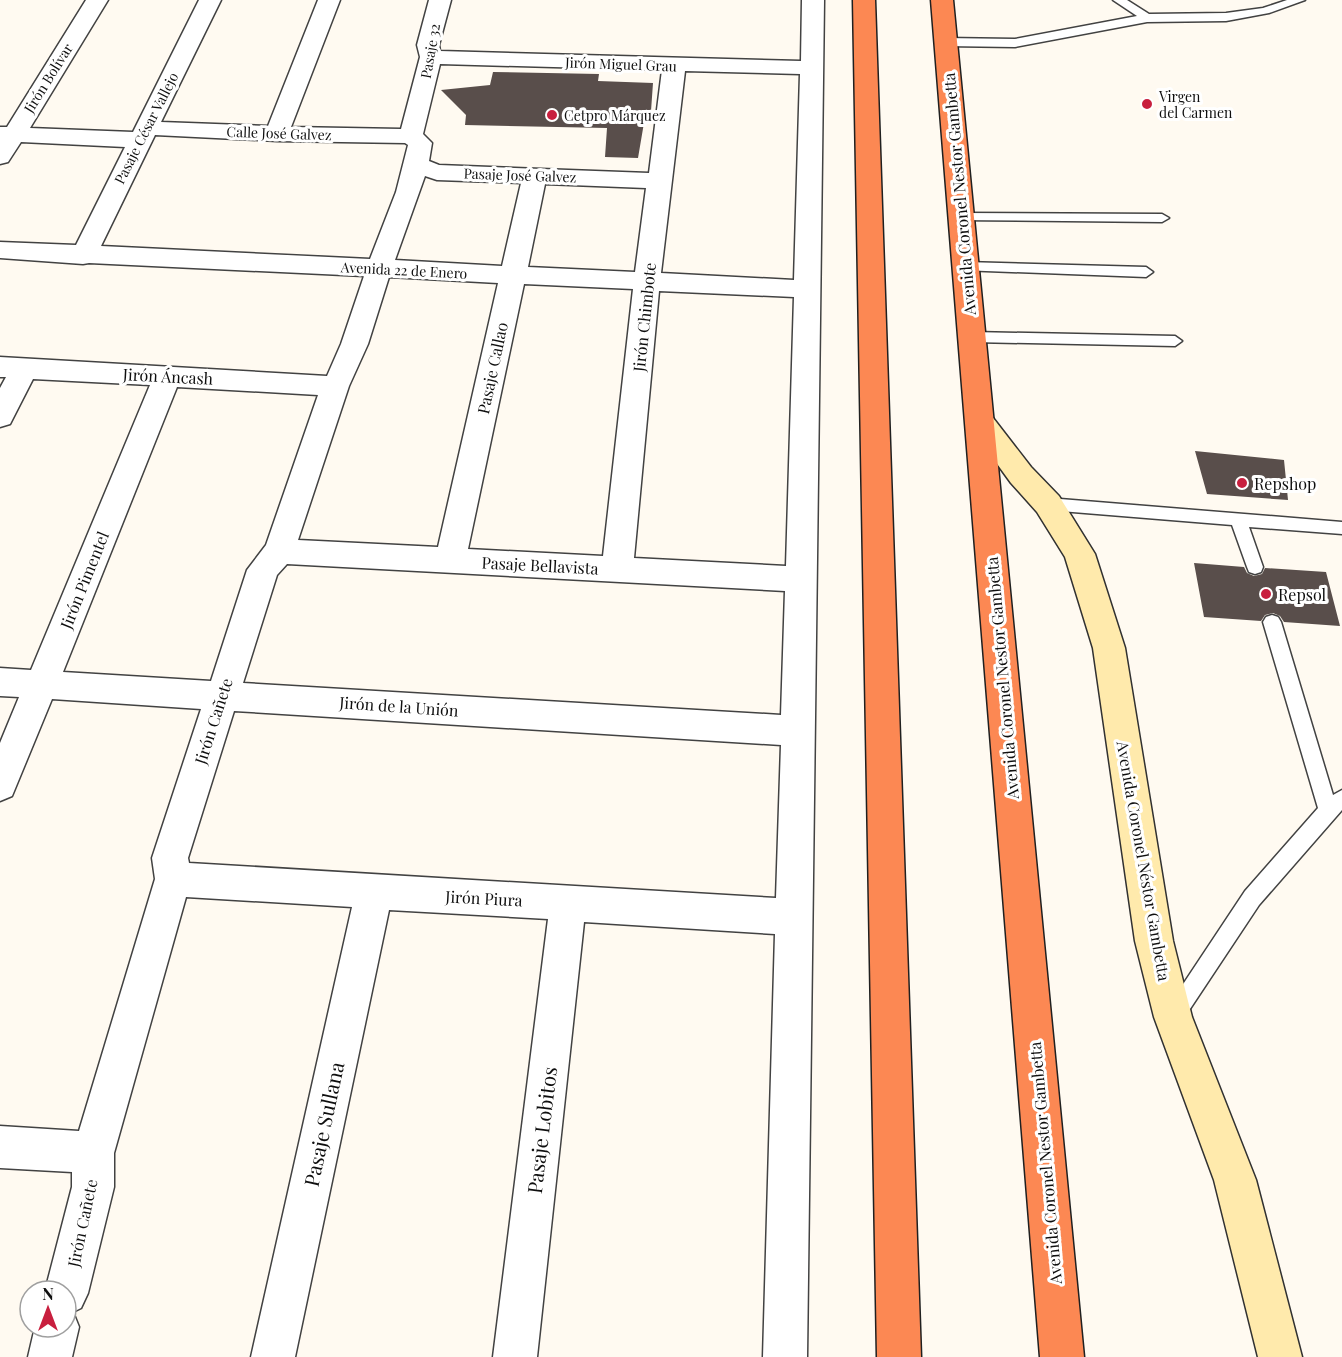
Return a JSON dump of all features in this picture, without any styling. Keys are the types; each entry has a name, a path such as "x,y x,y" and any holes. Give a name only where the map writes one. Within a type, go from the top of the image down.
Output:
{"highway":[{"path":"864,0 898,1357"},
{"name":"Avenida Coronel Nestor Gambetta","path":"942,0 1062,1357"}],"street":[{"name":"Jirón Bolívar","path":"0,157 7,134 97,0"},
{"name":"Pasaje César Vallejo","path":"83,256 210,0"},
{"path":"277,134 329,0"},
{"name":"Pasaje 32","path":"411,136 431,57 428,45 440,0"},
{"path":"785,1357 813,0"},
{"name":"Jirón Miguel Grau","path":"431,57 674,66 812,68"},
{"name":"Jirón Chimbote","path":"617,569 647,282 674,66"},
{"name":"Calle José Galvez","path":"7,134 411,136"},
{"path":"411,136 420,143 417,165"},
{"name":"Pasaje José Galvez","path":"417,165 437,172 659,182"},
{"name":"Jirón Cañete","path":"70,1279 93,1187 93,1153 173,879 170,858 263,570 279,552 336,386 349,363 379,269 417,165"},
{"name":"Pasaje Callao","path":"450,561 535,175"},
{"name":"Avenida 22 de Enero","path":"0,250 83,256 807,289"},
{"path":"0,417 12,368"},
{"name":"Jirón Áncash","path":"12,368 336,386"},
{"name":"Jirón Pimentel","path":"0,785 168,375"},
{"name":"Avenida Coronel Néstor Gambetta","path":"980,421 1021,476 1048,504 1080,554 1108,648 1154,941 1173,1017 1235,1180 1281,1357"},
{"name":"Pasaje Bellavista","path":"279,552 801,579"},
{"name":"Jirón de la Unión","path":"0,682 798,731"},
{"name":"Jirón Piura","path":"173,879 795,917"},
{"name":"Pasaje Sullana","path":"273,1357 374,892"},
{"name":"Pasaje Lobitos","path":"515,1357 568,903"},
{"path":"0,1147 93,1153"},
{"path":"50,1357 54,1339"}],"lane":[{"path":"1119,0 1148,18"},
{"path":"945,42 1015,43 1148,18 1226,17 1265,11 1299,0"},
{"path":"961,217 1162,218"},
{"path":"965,267 1146,272"},
{"path":"972,337 1174,341"},
{"path":"1048,504 1342,528"},
{"path":"1238,520 1255,567"},
{"path":"1173,1017 1252,898 1335,804 1272,622"}],"building":[{"path":"493,72 599,74 598,81 653,83 651,111 646,111 638,158 605,157 607,128 465,125 466,115 441,90 490,85"},
{"path":"1195,451 1284,460 1288,500 1207,494"},
{"name":"Repsol","path":"1194,563 1244,567 1247,573 1254,576 1262,574 1265,568 1326,572 1340,626 1284,622 1280,616 1273,613 1265,615 1261,621 1204,617"}],"place":[{"name":"Virgen del Carmen","path":"1147,104"},
{"name":"Cetpro Márquez","path":"552,115"},
{"name":"Repshop","path":"1242,483"},
{"name":"Repsol","path":"1266,594"}]}
